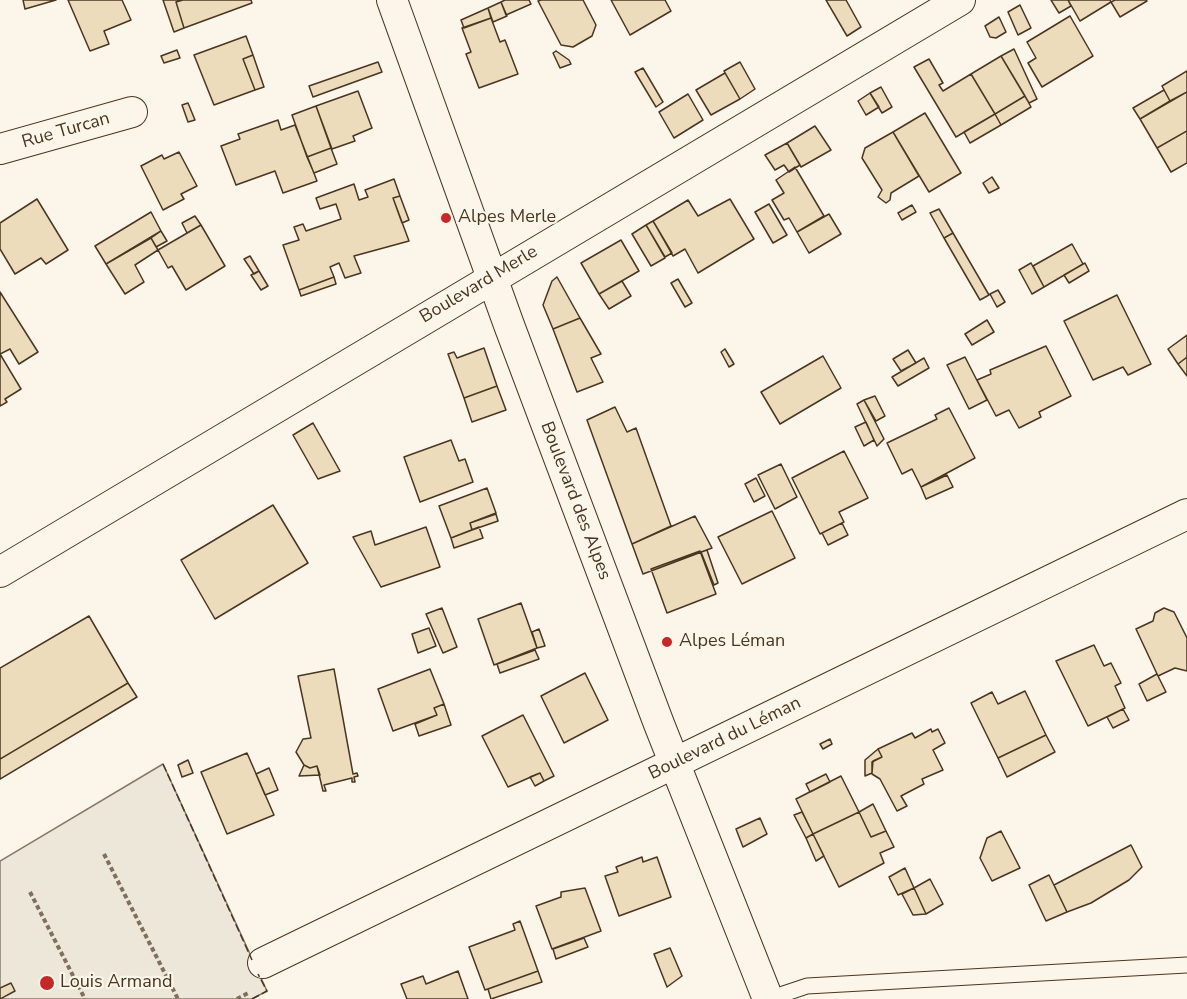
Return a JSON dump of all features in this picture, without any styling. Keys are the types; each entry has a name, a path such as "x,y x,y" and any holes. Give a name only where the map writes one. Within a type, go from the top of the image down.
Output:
{"street":[{"name":"Boulevard des Alpes","path":"392,0 492,278 674,763 768,999"},
{"name":"Boulevard Merle","path":"0,572 960,0"},
{"name":"Rue Turcan","path":"0,149 132,112"},
{"name":"Boulevard du Léman","path":"263,963 1187,514"}],"lane":[{"path":"768,999 807,986 1187,965"}],"path":[{"path":"104,854 178,999"},
{"path":"30,892 85,999"}],"shaded area":[{"path":"163,764 267,991 252,999 0,999 0,861"}],"building":[{"path":"23,0 56,0 25,9"},
{"path":"68,0 122,0 131,20 104,31 109,44 90,51"},
{"path":"163,0 183,0 176,2 184,28 174,32"},
{"path":"183,0 251,0 252,3 184,28 176,2"},
{"path":"529,0 531,4 506,15 501,2"},
{"path":"583,0 596,25 592,36 573,47 561,45 538,1"},
{"path":"611,0 665,0 671,11 630,35"},
{"path":"826,0 846,0 861,27 847,36"},
{"path":"1051,0 1068,0 1071,6 1059,13"},
{"path":"1068,0 1110,0 1111,2 1080,21"},
{"path":"1115,0 1147,1 1120,17 1111,2"},
{"path":"501,2 507,16 493,22 488,8"},
{"path":"1020,5 1031,28 1018,35 1008,12"},
{"path":"488,8 491,18 464,28 461,20"},
{"path":"1070,16 1093,56 1042,87 1028,63 1036,58 1027,42"},
{"path":"999,17 1006,32 996,38 990,37 985,26"},
{"path":"491,18 500,42 505,40 518,74 479,88 466,54 471,52 462,28"},
{"path":"246,36 253,55 243,59 255,90 214,105 194,55"},
{"path":"1014,49 1037,99 1029,103 1001,56"},
{"path":"177,50 180,58 164,63 161,56"},
{"path":"556,51 571,64 560,68 553,53"},
{"path":"253,55 264,87 255,90 243,59"},
{"path":"1001,56 1025,96 995,114 971,74"},
{"path":"929,59 943,83 939,85 943,91 971,74 995,114 956,137 914,67"},
{"path":"378,62 382,72 313,97 309,86"},
{"path":"740,62 755,89 740,99 724,71"},
{"path":"643,68 663,102 656,107 635,72"},
{"path":"1187,71 1187,92 1170,101 1162,86"},
{"path":"725,73 740,99 711,115 696,90"},
{"path":"881,87 892,107 882,113 870,93"},
{"path":"1164,90 1170,101 1140,119 1133,108"},
{"path":"358,91 372,128 353,136 355,141 332,149 316,106"},
{"path":"1187,92 1187,131 1157,148 1140,119"},
{"path":"870,93 879,107 866,115 858,101"},
{"path":"688,94 703,120 674,138 659,112"},
{"path":"1025,96 1031,107 1001,125 995,114"},
{"path":"188,103 195,120 188,122 182,105"},
{"path":"316,106 331,148 307,157 292,115"},
{"path":"925,113 961,173 929,192 893,132"},
{"path":"995,114 1001,125 970,143 964,132"},
{"path":"278,120 281,130 295,125 317,181 283,193 275,171 236,185 221,146 240,139 238,134"},
{"path":"815,126 831,150 801,167 787,143"},
{"path":"1187,131 1187,163 1171,172 1157,148"},
{"path":"893,132 919,176 891,193 890,200 886,203 878,197 882,190 862,158 865,148"},
{"path":"787,143 800,165 789,172 784,165 775,170 765,155"},
{"path":"331,148 337,164 314,173 307,157"},
{"path":"179,152 197,186 181,194 184,199 163,210 141,166 162,155 164,159"},
{"path":"795,167 824,216 797,232 789,218 784,220 772,200 784,193 776,180"},
{"path":"992,177 999,188 989,193 983,183"},
{"path":"394,179 400,196 393,198 409,241 354,256 361,273 345,278 339,263 330,267 334,277 299,290 283,245 299,240 294,227 303,224 306,231 341,219 336,204 320,209 316,198 354,184 359,200 368,197 365,190"},
{"path":"400,196 409,220 402,223 393,198"},
{"path":"37,199 68,250 46,264 41,258 15,274 0,249 0,223"},
{"path":"730,199 754,239 698,273 685,249 673,256 653,221 688,200 698,216"},
{"path":"769,204 787,235 773,243 755,212"},
{"path":"912,205 916,212 902,220 898,213"},
{"path":"939,209 953,233 944,238 930,213"},
{"path":"151,212 161,231 106,264 95,246"},
{"path":"829,214 841,234 809,253 797,232"},
{"path":"195,216 201,225 187,233 182,223"},
{"path":"653,221 672,253 665,257 646,225"},
{"path":"201,225 225,266 186,290 172,266 168,268 158,250"},
{"path":"646,225 665,258 651,266 632,234"},
{"path":"161,231 167,241 156,247 151,238"},
{"path":"953,233 989,295 980,300 944,238"},
{"path":"151,238 158,250 135,265 144,282 125,294 106,264"},
{"path":"621,240 639,271 599,294 581,263"},
{"path":"1072,244 1083,264 1044,287 1033,266"},
{"path":"250,256 259,271 254,274 244,259"},
{"path":"1031,263 1044,287 1032,294 1019,270"},
{"path":"1085,263 1089,271 1069,283 1064,275"},
{"path":"259,271 268,286 261,290 251,275"},
{"path":"334,277 336,284 301,296 299,290"},
{"path":"557,277 580,318 553,329 543,305 552,281"},
{"path":"678,279 692,303 685,307 671,283"},
{"path":"622,281 631,296 609,309 599,294"},
{"path":"998,290 1005,302 997,307 990,294"},
{"path":"0,292 38,352 19,364 10,349 0,354"},
{"path":"1117,295 1151,364 1128,375 1123,367 1093,380 1064,321"},
{"path":"580,318 601,354 591,358 603,382 577,392 553,329"},
{"path":"987,320 994,332 972,345 965,334"},
{"path":"1187,335 1187,357 1178,364 1168,349"},
{"path":"1046,346 1071,396 1039,412 1041,417 1019,428 1009,410 996,416 977,380 991,374 990,370"},
{"path":"484,348 497,386 464,398 448,354 454,352 457,358"},
{"path":"725,349 734,364 729,367 721,352"},
{"path":"908,350 916,363 901,371 893,359"},
{"path":"0,354 21,389 5,399 7,402 0,406"},
{"path":"823,356 841,388 780,424 761,392"},
{"path":"965,357 987,400 969,409 947,365"},
{"path":"1187,357 1187,376 1178,364"},
{"path":"924,358 929,368 898,386 892,377"},
{"path":"497,386 506,410 472,422 464,398"},
{"path":"875,396 885,416 876,421 864,400"},
{"path":"864,400 884,439 877,446 857,404"},
{"path":"615,407 627,432 636,428 671,526 632,544 587,420"},
{"path":"949,408 975,458 921,487 912,469 902,474 887,443 937,419 935,415"},
{"path":"866,422 874,440 864,446 855,427"},
{"path":"313,423 340,471 318,479 293,435"},
{"path":"451,440 459,461 465,459 473,482 420,502 404,457"},
{"path":"844,451 868,498 839,512 844,522 820,534 792,478"},
{"path":"781,464 797,497 775,509 758,475"},
{"path":"947,475 953,487 926,499 921,487"},
{"path":"756,478 765,496 754,502 745,484"},
{"path":"487,488 496,513 470,523 472,530 451,538 439,506"},
{"path":"273,505 308,563 215,619 181,560"},
{"path":"772,511 795,558 742,584 718,537"},
{"path":"496,514 498,521 472,530 470,523"},
{"path":"695,516 712,548 643,574 632,544"},
{"path":"842,523 848,535 828,545 822,533"},
{"path":"426,527 440,567 381,587 353,537 371,531 375,545"},
{"path":"479,527 483,538 454,548 451,538"},
{"path":"707,550 718,583 714,585 701,552"},
{"path":"700,551 716,594 667,613 651,569"},
{"path":"521,603 537,648 494,665 478,619"},
{"path":"442,608 457,647 443,653 426,614"},
{"path":"1164,608 1174,612 1187,638 1187,671 1175,668 1158,676 1136,629 1153,621 1155,613"},
{"path":"89,616 128,683 0,759 0,668"},
{"path":"429,628 436,646 418,653 412,634"},
{"path":"539,629 545,646 537,648 532,632"},
{"path":"1094,645 1104,666 1111,663 1121,683 1115,686 1125,708 1088,726 1056,661"},
{"path":"535,650 539,659 500,673 497,664"},
{"path":"334,669 353,774 357,773 358,776 354,777 355,782 352,782 352,778 324,785 326,791 323,791 317,766 310,768 304,765 296,752 303,739 311,738 298,676"},
{"path":"430,669 444,704 434,708 437,715 393,731 378,689"},
{"path":"585,673 608,720 564,743 541,696"},
{"path":"1157,674 1166,692 1147,701 1139,684"},
{"path":"128,683 137,697 0,779 0,759"},
{"path":"1025,691 1046,735 998,758 971,703 992,692 998,704"},
{"path":"444,704 451,725 419,736 415,724 437,715 434,708"},
{"path":"1123,709 1129,720 1113,728 1107,717"},
{"path":"523,715 554,776 544,781 540,773 508,787 482,736"},
{"path":"931,729 932,732 938,729 945,743 933,750 943,770 922,779 924,784 901,796 907,806 897,811 880,779 872,774 872,762 882,757 878,749 912,733 915,738"},
{"path":"1046,735 1055,752 1007,777 998,758"},
{"path":"830,739 832,744 823,749 820,744"},
{"path":"878,749 882,757 873,761 872,773 865,776 865,760"},
{"path":"247,753 274,815 227,834 201,772"},
{"path":"188,760 193,773 182,777 178,765"},
{"path":"304,765 310,768 317,766 320,775 299,776"},
{"path":"269,768 278,790 265,795 256,774"},
{"path":"540,773 544,781 535,786 530,777"},
{"path":"826,774 830,782 810,792 806,784"},
{"path":"841,776 859,812 813,834 796,799"},
{"path":"873,804 886,831 871,837 859,812"},
{"path":"802,812 813,834 806,838 794,815"},
{"path":"859,812 871,837 886,831 894,847 880,853 884,863 839,887 813,834"},
{"path":"760,818 767,834 743,847 736,829"},
{"path":"1001,831 1020,868 992,881 980,858 987,838"},
{"path":"813,834 824,856 816,861 806,838"},
{"path":"1131,845 1142,867 1129,880 1091,903 1067,912 1054,885"},
{"path":"642,857 643,862 657,857 671,897 619,916 605,876 618,872 616,867"},
{"path":"905,868 914,888 898,895 889,877"},
{"path":"1049,875 1067,912 1046,921 1029,885"},
{"path":"930,879 943,904 926,914 914,888"},
{"path":"585,888 601,931 552,949 536,906 561,897 561,892"},
{"path":"914,888 926,914 913,915 902,894"},
{"path":"520,921 538,971 485,990 469,947 515,930 513,924"},
{"path":"584,938 588,947 556,959 553,949"},
{"path":"670,948 682,976 667,987 654,954"},
{"path":"458,971 468,999 407,999 401,984 423,976 426,984"},
{"path":"538,971 542,982 491,999 488,989"},
{"path":"11,983 15,991 0,999 0,988"}],"fence":[{"path":"163,764 252,960"},
{"path":"252,999 267,991 258,974"}],"place":[{"name":"Alpes Merle","path":"446,218"},
{"name":"Alpes Léman","path":"667,642"},
{"name":"Louis Armand","path":"47,983"}]}
